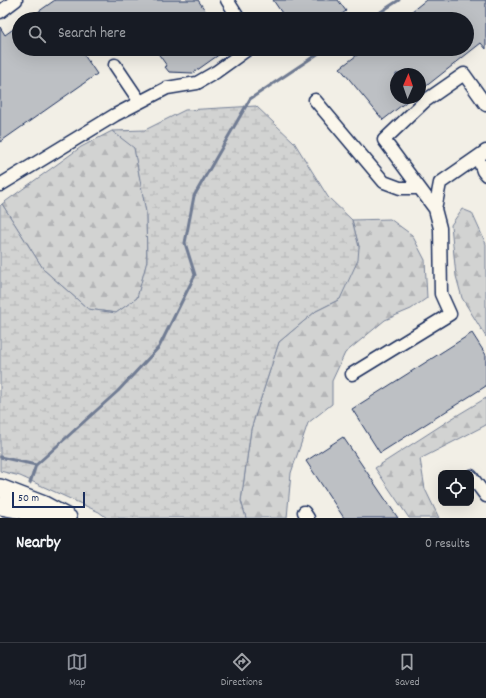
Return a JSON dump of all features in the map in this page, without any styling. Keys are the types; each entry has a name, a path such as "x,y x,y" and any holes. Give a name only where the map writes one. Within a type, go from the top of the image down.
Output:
{"highway":[{"path":"0,488 44,505 68,518"},
{"path":"0,506 22,510 43,518"}],"street":[{"path":"0,12 16,0"},
{"path":"226,0 234,12"},
{"path":"0,185 140,102 167,88 196,83 216,72 238,56"},
{"path":"115,65 140,102"},
{"path":"352,374 450,314 441,294 440,228 435,209 384,140 425,101 464,74 486,106"},
{"path":"315,100 384,182 400,188 419,188"},
{"path":"435,209 440,183 482,154"},
{"path":"482,154 483,171 486,175"},
{"path":"474,480 486,496"}],"green space":[{"path":"256,106 294,142 328,197 352,220 359,247 358,260 340,299 316,311 279,342 251,429 241,501 246,518 107,518 99,512 20,476 0,471 0,206 2,204 44,270 88,309 116,313 137,298 147,261 146,212 134,148 112,131 145,130 185,110"},
{"path":"112,131 134,147 146,212 147,262 137,298 116,313 88,309 44,270 2,204 81,147"},
{"path":"462,209 472,213 486,244 486,337 462,298 456,276 451,225"},
{"path":"390,219 412,235 425,260 427,298 411,309 385,320 345,353 332,381 332,404 308,423 291,473 287,518 246,518 241,501 251,429 279,342 316,311 340,299 359,247 352,220"},
{"path":"486,398 486,425 420,459 425,489 439,518 409,518 375,468"}],"building":[{"path":"55,0 198,0 206,12 38,12"},
{"path":"273,0 338,0 346,11 345,12 281,12"},
{"path":"426,0 486,0 486,49 481,43 474,49 474,12 411,12"},
{"path":"0,27 5,35 12,30 12,56 85,56 97,74 0,142"},
{"path":"160,56 217,56 193,73 169,72 165,67 167,66"},
{"path":"356,56 464,56 426,86 426,68 390,68 390,104 403,104 383,120 340,68"},
{"path":"472,333 486,355 486,386 380,453 352,409"},
{"path":"343,437 398,518 344,518 306,461"}],"waterway":[{"path":"381,12 399,0"},
{"path":"36,465 118,391 159,347 195,275 185,243 194,196 250,99 314,56"},
{"path":"0,457 36,465"},
{"path":"30,483 36,465"}]}
